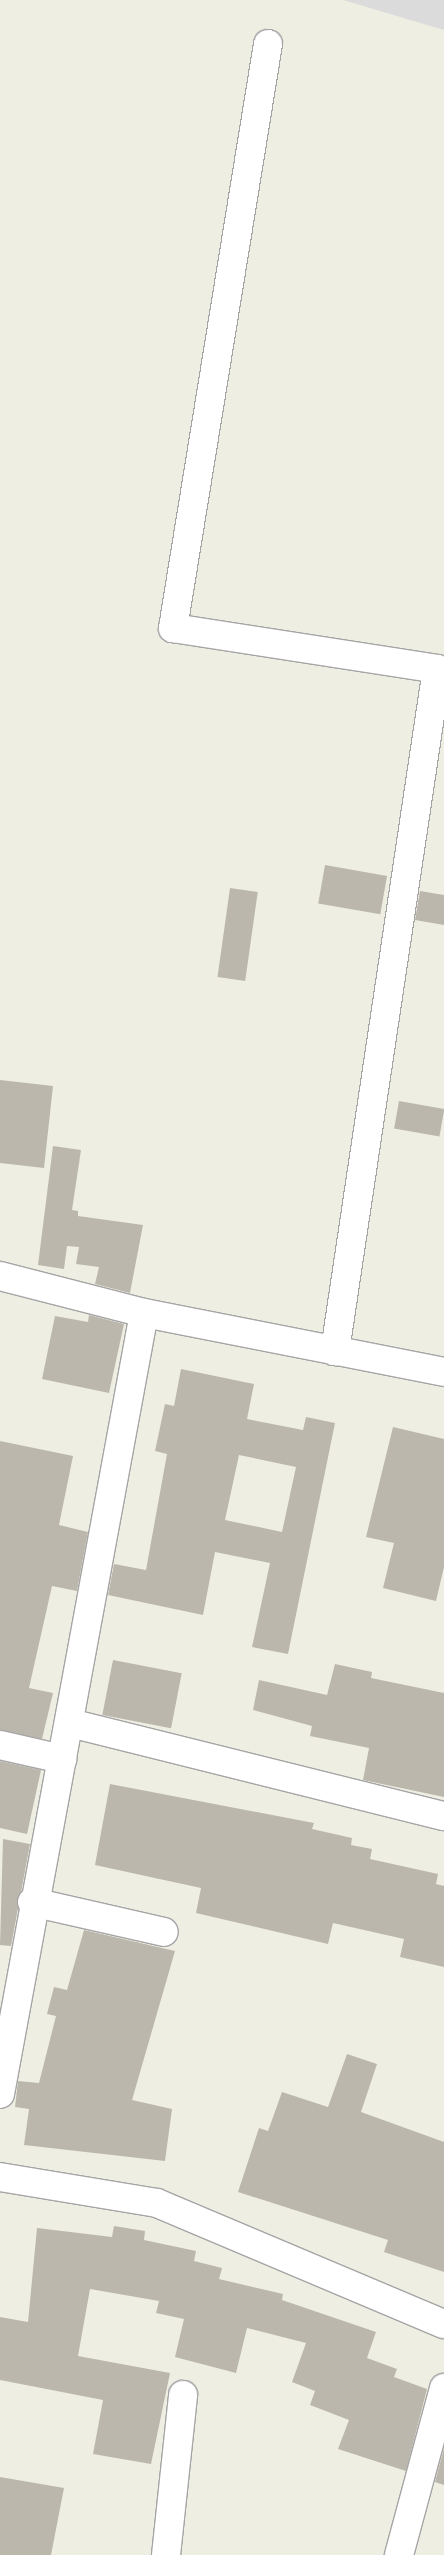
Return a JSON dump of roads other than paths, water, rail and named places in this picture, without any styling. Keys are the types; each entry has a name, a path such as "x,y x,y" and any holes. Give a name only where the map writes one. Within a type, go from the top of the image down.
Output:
{"street":[{"path":"268,44 173,628 436,669 335,1351"},
{"path":"0,1276 144,1313 444,1372"},
{"path":"0,2094 32,1902 70,1723 144,1313"},
{"path":"70,1723 444,1816"},
{"path":"0,1745 62,1759"},
{"path":"32,1902 164,1932"},
{"path":"0,2178 156,2203 444,2324"},
{"path":"400,2555 444,2388"},
{"path":"166,2555 184,2395"}]}
